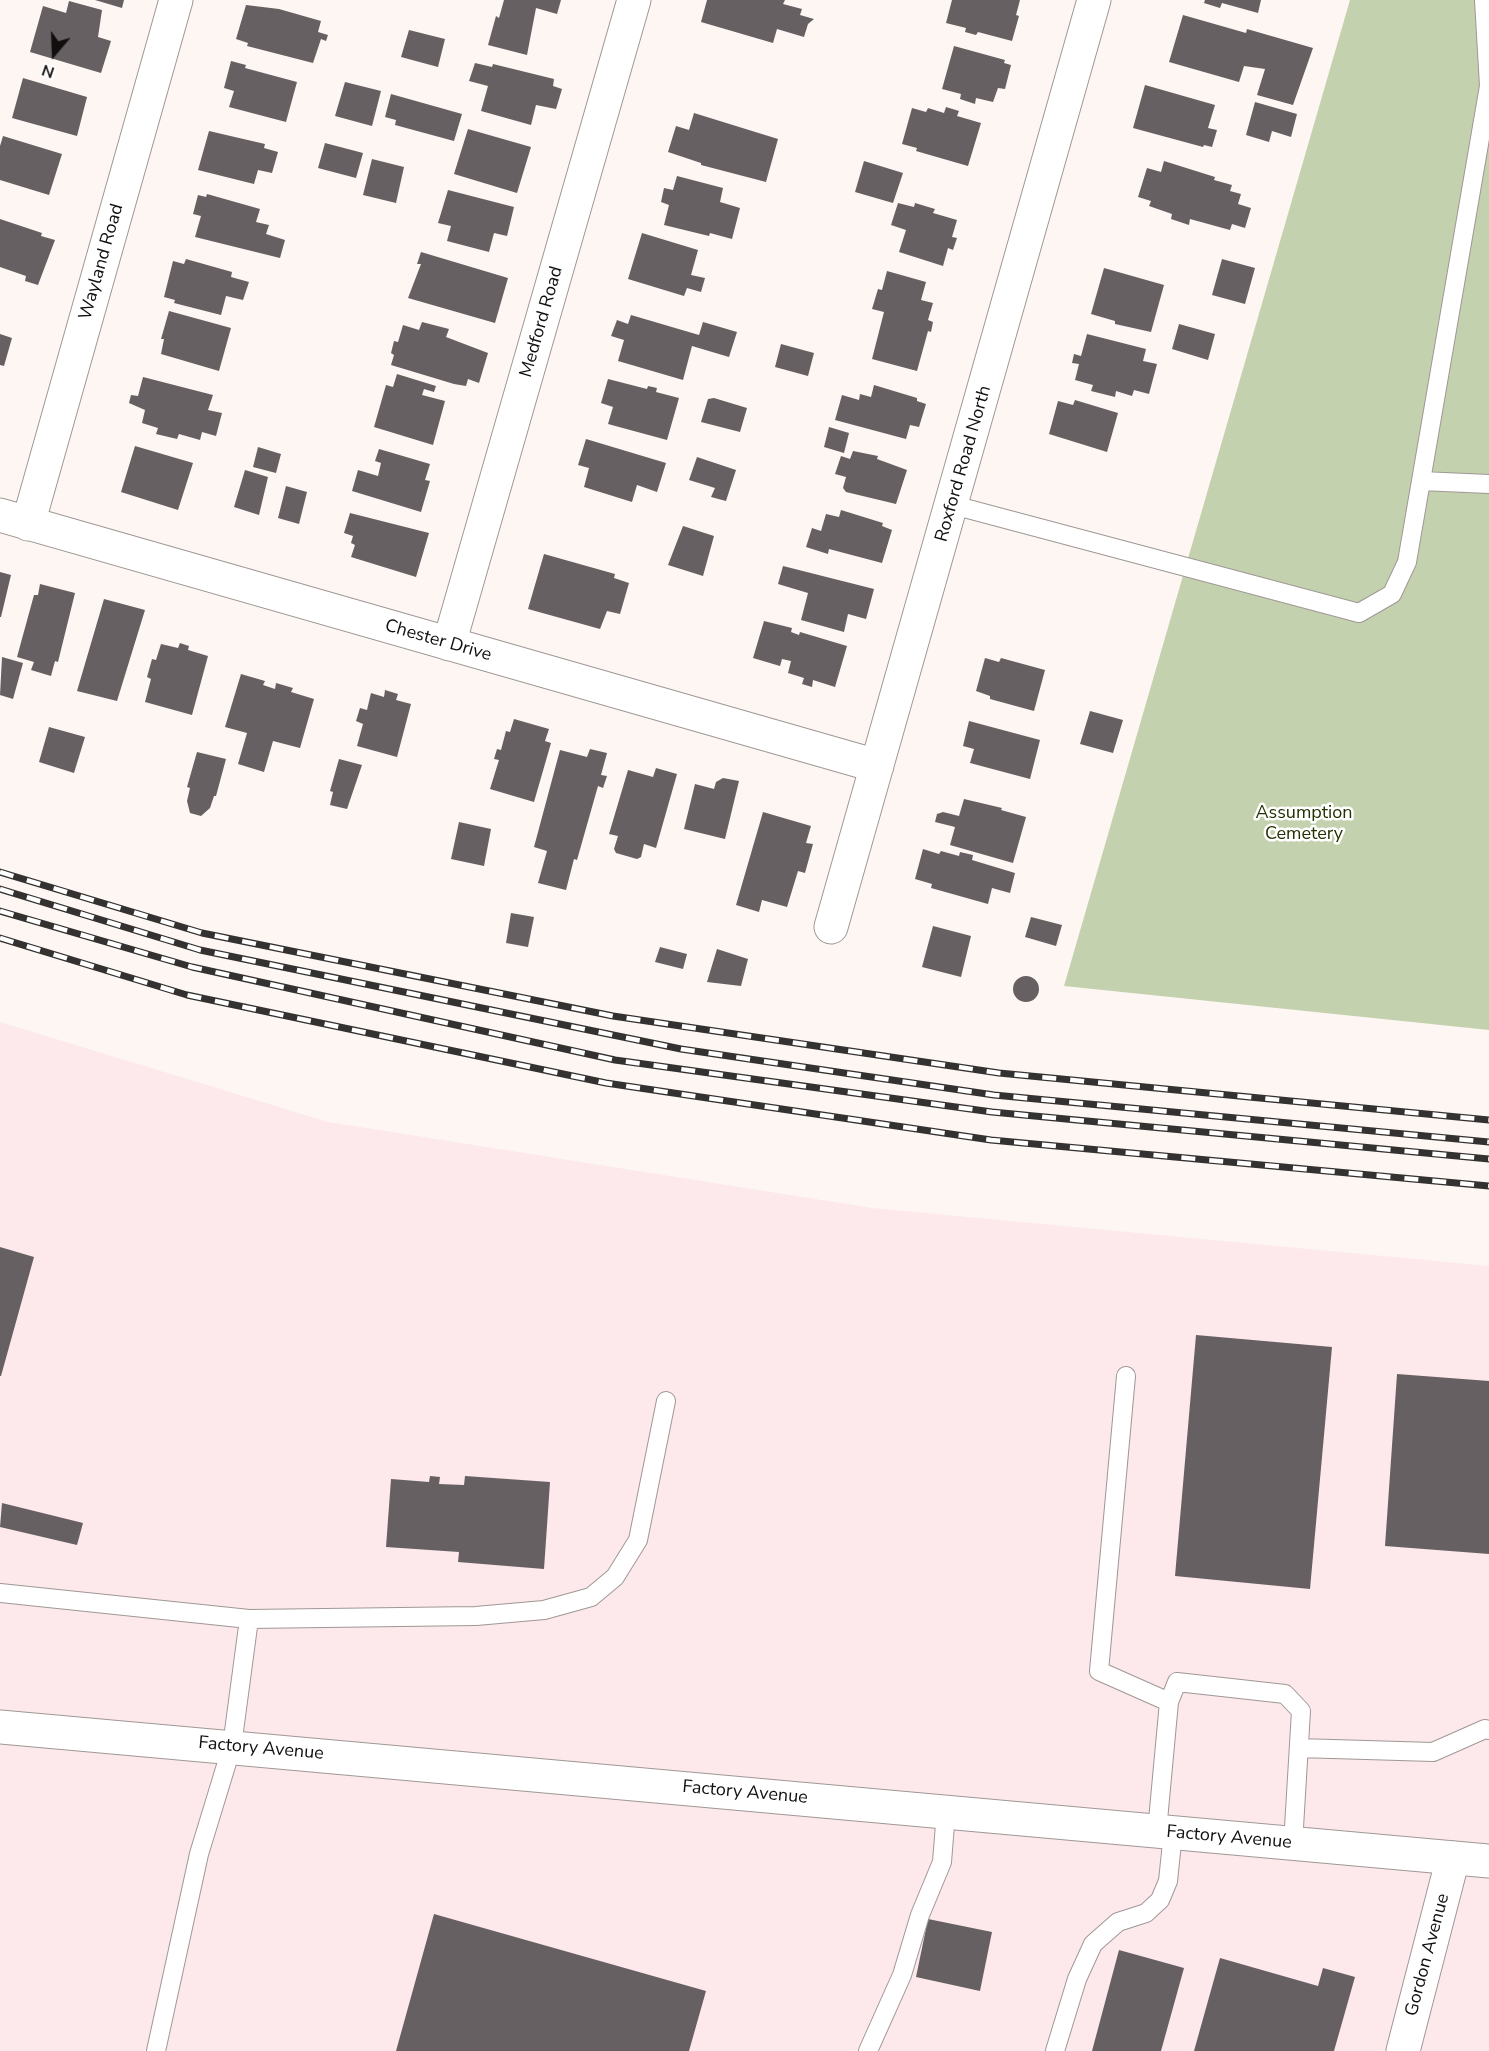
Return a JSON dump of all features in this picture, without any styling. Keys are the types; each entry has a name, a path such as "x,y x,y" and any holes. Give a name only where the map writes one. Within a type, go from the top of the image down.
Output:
{"street":[{"name":"Wayland Road","path":"14,519 176,0"},
{"name":"Medford Road","path":"449,644 634,0"},
{"name":"Roxford Road North","path":"831,927 1095,0"},
{"name":"Chester Drive","path":"14,519 877,766"},
{"name":"Factory Avenue","path":"0,1727 232,1746 1489,1861"},
{"name":"Gordon Avenue","path":"1403,2051 1453,1858"}],"lane":[{"path":"953,505 1359,613 1392,594 1407,562 1489,86 1484,0"},
{"path":"1421,481 1489,484"},
{"path":"1126,1376 1100,1671 1169,1702"},
{"path":"0,1593 249,1619 476,1616 544,1610 591,1597 615,1577 638,1540 666,1401"},
{"path":"156,2051 199,1854 232,1746 249,1619"},
{"path":"1055,2051 1077,1979 1093,1944 1118,1922 1146,1913 1160,1900 1168,1881 1165,1832 1169,1702 1177,1682 1286,1694 1301,1711 1293,1844"},
{"path":"1299,1749 1433,1752 1485,1729 1489,1730"},
{"path":"868,2051 902,1976 920,1915 942,1862 946,1812"}],"shaded area":[{"path":"0,1022 328,1122 872,1208 1489,1266 1489,2051 0,2051"}],"green space":[{"name":"Assumption Cemetery","path":"1350,0 1489,0 1489,1030 1064,986"}],"building":[{"path":"95,0 124,0 122,8"},
{"path":"504,0 561,0 557,14 536,8 527,55 488,45 496,16 499,18"},
{"path":"707,0 785,0 783,4 802,9 800,15 814,19 808,24 804,37 777,29 773,43 701,22"},
{"path":"952,0 1020,0 1016,15 1019,16 1012,41 978,32 976,35 965,32 966,28 946,23"},
{"path":"1205,0 1261,0 1258,13 1222,3 1220,8 1204,3"},
{"path":"69,1 102,10 98,37 111,41 101,73 30,52 43,6 66,13"},
{"path":"246,5 279,9 321,21 318,32 328,35 326,41 321,39 313,63 247,46 248,43 236,39"},
{"path":"1183,15 1246,33 1247,29 1313,48 1293,105 1257,95 1265,69 1244,66 1239,82 1169,62"},
{"path":"409,30 445,39 438,67 401,57"},
{"path":"954,46 1005,60 1004,63 1011,65 1005,89 998,88 993,102 976,98 975,104 960,99 961,94 942,89"},
{"path":"231,61 246,65 245,68 297,82 286,122 229,107 234,91 224,88"},
{"path":"475,63 492,67 493,64 554,79 553,86 562,89 556,109 536,105 531,125 481,111 488,86 469,81"},
{"path":"23,78 87,97 77,136 12,118"},
{"path":"345,82 381,91 372,126 335,116"},
{"path":"1145,85 1215,105 1208,128 1217,130 1212,147 1204,145 1203,147 1133,128"},
{"path":"391,94 462,114 454,141 395,125 396,120 385,117"},
{"path":"1255,102 1297,114 1291,137 1272,131 1269,142 1246,135"},
{"path":"946,107 959,111 957,116 981,123 968,166 916,151 917,148 902,144 912,108 926,112 928,108 944,113"},
{"path":"694,113 778,139 766,182 701,165 701,163 668,152 676,126 689,130"},
{"path":"468,129 531,147 517,193 454,174"},
{"path":"209,131 265,144 264,148 278,152 272,173 258,170 254,184 198,170"},
{"path":"3,136 62,154 49,195 0,180 0,146"},
{"path":"325,143 363,153 356,178 318,168"},
{"path":"372,159 404,167 396,203 363,195"},
{"path":"864,161 903,173 893,203 855,192"},
{"path":"1164,161 1215,177 1214,180 1232,185 1230,191 1241,194 1238,204 1251,208 1245,228 1232,224 1230,230 1190,219 1189,225 1171,219 1172,214 1149,206 1151,201 1138,197 1147,168 1161,172"},
{"path":"677,176 723,188 720,202 740,208 732,239 664,225 669,205 661,202 664,188 673,190"},
{"path":"448,190 514,207 507,236 494,233 489,252 447,241 451,226 438,223"},
{"path":"207,194 260,209 256,222 269,225 266,234 285,240 280,258 195,237 201,216 193,214 198,195 206,197"},
{"path":"898,203 914,207 915,203 935,209 933,213 957,220 952,237 957,238 953,250 948,248 943,266 899,252 906,230 891,225"},
{"path":"0,219 42,233 41,236 55,240 38,285 25,281 26,276 0,267"},
{"path":"642,233 698,250 691,275 705,278 701,292 687,288 684,296 628,279"},
{"path":"421,252 508,278 495,323 408,298 421,264 417,264"},
{"path":"186,259 232,272 231,277 249,282 243,300 226,296 221,315 174,303 175,300 164,297 173,261 184,264"},
{"path":"1222,259 1255,268 1245,304 1212,295"},
{"path":"1104,268 1164,285 1151,332 1115,324 1115,321 1091,314"},
{"path":"887,271 926,282 921,300 933,303 928,320 933,322 931,332 928,331 917,371 872,359 884,312 872,309 878,289 882,290"},
{"path":"169,311 231,328 219,371 161,354 164,339 161,339"},
{"path":"631,315 699,335 703,322 737,332 729,357 692,346 683,380 618,361 624,340 611,336 617,320 628,324"},
{"path":"422,322 449,329 446,337 488,353 479,383 468,379 466,386 454,384 391,365 394,341 398,342 403,325 419,330"},
{"path":"1179,324 1215,334 1208,360 1172,349"},
{"path":"0,334 12,338 4,366 0,365"},
{"path":"1087,334 1146,349 1143,361 1157,364 1149,394 1134,390 1132,396 1116,391 1115,397 1091,391 1093,385 1075,380 1079,364 1072,363 1074,354 1081,356"},
{"path":"781,344 814,353 808,376 775,367"},
{"path":"397,374 436,386 434,392 424,389 422,395 445,401 433,445 374,427 386,385 393,387"},
{"path":"143,377 213,395 208,410 222,413 216,436 202,432 200,440 179,434 177,439 156,434 158,428 142,423 145,410 129,403 131,395 138,396"},
{"path":"608,379 647,389 648,386 657,388 656,392 679,398 667,440 608,424 613,407 601,403"},
{"path":"874,385 917,398 917,401 926,404 919,427 910,425 906,439 835,420 842,395 859,400 860,394 871,397"},
{"path":"714,398 747,408 740,432 701,422 708,399"},
{"path":"1075,400 1118,413 1107,452 1049,434 1058,401 1073,405"},
{"path":"829,427 849,433 844,453 824,447"},
{"path":"586,439 666,463 657,492 637,485 632,502 584,487 589,468 578,465"},
{"path":"135,446 193,463 178,510 121,492"},
{"path":"258,447 281,454 276,473 253,467"},
{"path":"379,449 430,464 425,480 430,481 421,512 352,491 358,470 378,476 381,463 375,461"},
{"path":"853,451 878,456 877,459 907,470 896,504 846,492 843,488 846,477 835,474 841,456 850,459"},
{"path":"697,457 736,470 726,501 711,497 715,488 689,480"},
{"path":"245,470 268,477 259,515 234,507"},
{"path":"286,486 307,492 299,524 278,518"},
{"path":"841,510 883,523 882,526 892,530 882,563 829,549 828,554 806,547 812,528 821,531 826,514 839,517"},
{"path":"350,513 429,533 416,577 351,557 355,545 351,543 353,536 344,533"},
{"path":"683,526 714,536 703,576 668,565"},
{"path":"544,554 615,574 614,578 629,583 620,614 607,611 600,629 528,609"},
{"path":"783,566 874,589 866,619 848,614 844,632 801,620 808,593 778,584"},
{"path":"0,572 11,575 1,617 0,617"},
{"path":"40,584 75,593 58,662 55,661 51,676 31,670 34,662 17,657 34,595 38,595"},
{"path":"104,599 145,610 117,701 77,691"},
{"path":"764,621 792,628 791,632 799,635 800,632 847,646 835,687 813,680 812,687 802,684 804,678 788,673 791,661 782,659 780,666 753,658"},
{"path":"180,643 189,646 188,650 208,656 192,715 145,702 151,679 147,677 152,659 156,660 161,644 178,648"},
{"path":"2,657 23,663 13,699 0,695"},
{"path":"985,658 999,662 1001,658 1045,670 1034,711 990,699 990,696 976,691"},
{"path":"241,674 265,681 263,685 275,689 276,683 293,688 291,692 314,699 300,748 273,741 264,772 238,764 247,733 225,727"},
{"path":"385,690 398,694 396,700 411,704 397,757 357,746 363,724 356,721 360,708 367,710 371,693 384,697"},
{"path":"1090,711 1123,720 1113,753 1080,744"},
{"path":"514,719 549,729 545,741 551,743 534,802 490,789 499,760 494,759 497,749 501,750 506,731 510,732"},
{"path":"969,721 1040,740 1030,779 970,763 974,749 963,746"},
{"path":"49,727 85,737 74,773 39,762"},
{"path":"590,749 607,753 601,775 607,776 603,788 598,786 566,890 538,883 547,851 534,847 560,750 587,757"},
{"path":"197,752 226,759 216,796 210,808 201,816 190,813 187,801 190,788 187,787"},
{"path":"339,759 362,765 347,809 330,805 333,792 330,791"},
{"path":"656,768 677,774 656,848 644,844 641,857 637,859 616,853 614,849 618,836 609,834 628,770 653,777"},
{"path":"723,778 739,781 725,839 684,829 695,784 714,789 716,782"},
{"path":"964,799 1002,808 1001,810 1026,817 1013,863 950,845 955,827 935,822 937,814 943,812 959,816"},
{"path":"763,812 811,826 806,843 813,844 805,873 798,871 787,907 762,900 759,912 736,905"},
{"path":"459,822 491,829 484,866 451,859"},
{"path":"923,849 939,854 941,851 959,856 960,852 973,855 972,860 1015,873 1010,893 992,888 988,904 931,888 932,884 915,879"},
{"path":"511,913 534,917 528,947 506,943"},
{"path":"1031,917 1062,925 1056,946 1025,937"},
{"path":"933,926 971,936 961,977 922,967"},
{"path":"660,947 687,954 683,969 655,962"},
{"path":"717,949 748,959 741,986 707,982"},
{"path":"1026,976 1035,980 1039,989 1035,998 1026,1002 1017,998 1013,989 1017,980"},
{"path":"0,1247 34,1257 1,1376 0,1376"},
{"path":"1196,1335 1332,1347 1310,1589 1175,1576"},
{"path":"1397,1374 1489,1381 1489,1554 1385,1546"},
{"path":"430,1476 440,1477 439,1484 464,1485 465,1476 550,1482 544,1569 458,1562 459,1552 386,1547 391,1479 429,1482"},
{"path":"2,1503 83,1523 77,1545 0,1527"},
{"path":"434,1914 706,1991 689,2051 396,2051"},
{"path":"928,1919 992,1932 980,1991 916,1977"},
{"path":"1119,1950 1184,1968 1161,2051 1092,2051"},
{"path":"1220,1958 1318,1986 1323,1968 1355,1977 1334,2051 1194,2051"}],"railway":[{"path":"0,872 202,933 613,1016 999,1073 1489,1120"},
{"path":"0,889 200,950 681,1049 994,1095 1489,1142"},
{"path":"0,911 192,967 615,1060 992,1112 1489,1159"},
{"path":"0,938 187,995 606,1083 991,1140 1489,1186"}]}
